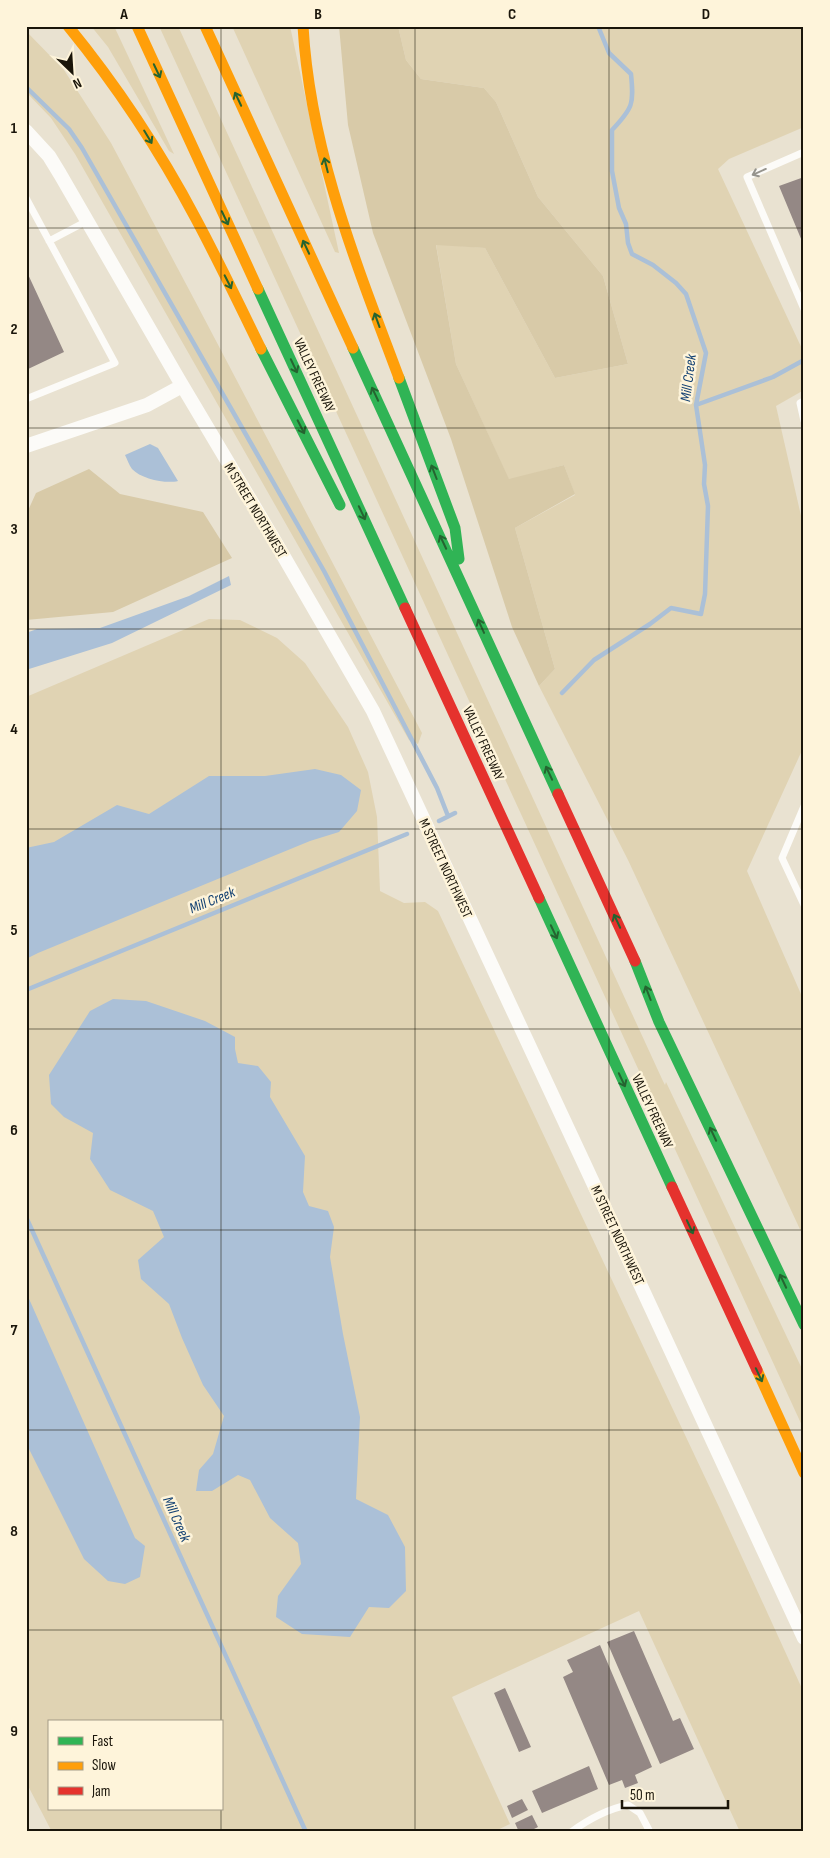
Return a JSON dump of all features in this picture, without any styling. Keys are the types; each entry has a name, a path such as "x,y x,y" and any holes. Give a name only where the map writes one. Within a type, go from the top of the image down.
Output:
{"highway":[{"path":"68,26 91,53 131,109 196,219 344,513"},
{"name":"VALLEY FREEWAY","path":"137,26 804,1473"},
{"path":"205,26 638,965 660,1022 804,1325"},
{"path":"303,26 307,75 320,142 336,203 347,239 455,528 463,586"},
{"path":"394,611 534,888"}],"street":[{"name":"M STREET NORTHWEST","path":"26,131 49,156 372,710 592,1179 804,1638"},
{"path":"26,446 147,405 182,386"}],"lane":[{"path":"804,152 747,177 804,309"},
{"path":"26,198 115,363 26,399"},
{"path":"49,241 87,221"},
{"path":"804,401 800,402 804,421"},
{"path":"804,806 782,858 804,905"},
{"path":"572,1832 612,1808 628,1805 640,1813 650,1832"}],"shaded area":[{"path":"91,26 114,26 174,154 169,151 108,47"},
{"path":"159,26 178,26 662,1079 665,1085 666,1082 804,1373 804,1430"},
{"path":"232,26 290,26 339,253 335,252"},
{"path":"339,26 398,26 406,60 421,79 484,88 496,102 538,197 603,276 628,364 555,378 485,248 436,245 456,364 509,479 564,465 575,494 515,528 555,669 539,686 512,627 451,439 373,233 348,125"},
{"path":"398,26 804,26 804,127 729,159 718,169 804,353 804,390 776,406 804,529 804,746 747,871 804,1001 804,1238 628,860 539,686 555,669 515,528 575,495 564,465 509,480 456,364 436,244 485,248 555,378 628,364 603,276 538,197 496,102 484,88 421,79 406,60"},
{"path":"26,31 64,70 111,143 422,733 418,744 409,740 75,154 51,118 26,92"},
{"path":"89,469 120,494 203,512 232,558 113,612 26,620 26,515 36,493"},
{"path":"209,619 240,620 277,638 305,663 348,727 368,772 377,817 380,891 404,903 425,902 438,911 719,1507 804,1693 804,1832 740,1832 639,1611 452,1697 510,1824 493,1832 52,1832 26,1782 26,697"}],"water":[{"path":"150,444 158,448 178,481 154,480 141,476 132,469 125,455"},
{"path":"229,576 231,585 112,643 29,669 26,664 26,633 37,629 100,628 189,596"},
{"path":"315,769 341,775 361,790 357,811 339,832 310,841 26,959 26,848 54,842 117,805 149,814 209,776 265,776"},
{"path":"113,999 146,1001 205,1021 235,1037 238,1063 258,1066 271,1082 270,1097 305,1156 303,1192 309,1206 328,1211 334,1227 330,1257 360,1417 356,1499 388,1515 405,1547 406,1591 389,1608 369,1607 350,1637 302,1634 276,1617 278,1596 301,1564 298,1543 270,1518 250,1480 238,1475 212,1491 196,1491 199,1470 213,1454 224,1416 203,1385 169,1304 141,1279 138,1260 164,1237 153,1211 110,1190 90,1159 93,1133 64,1117 51,1104 49,1075 90,1011"},
{"path":"26,1292 135,1538 145,1546 140,1577 125,1584 108,1581 84,1559 26,1443"}],"building":[{"path":"804,177 804,246 779,186"},
{"path":"26,270 64,352 26,370"},
{"path":"634,1631 673,1721 680,1718 694,1749 660,1764 607,1642"},
{"path":"600,1645 652,1767 635,1775 638,1783 625,1788 622,1780 609,1785 563,1677 573,1672 567,1660"},
{"path":"505,1688 531,1747 519,1752 494,1693"},
{"path":"589,1766 598,1789 542,1813 532,1791"},
{"path":"522,1799 528,1810 512,1818 507,1806"},
{"path":"532,1815 538,1827 528,1832 519,1832 515,1823"}],"waterway":[{"name":"Mill Creek","path":"562,693 594,660 650,624 671,608 701,614 705,594 708,506 704,484 705,465 696,405 706,353 686,294 676,283 653,265 632,254 628,243 626,224 619,208 612,171 612,130 628,111 632,99 631,74 609,53 598,26"},
{"path":"26,87 69,129 82,148 324,571 437,788 448,816"},
{"path":"696,405 773,377 804,360"},
{"name":"Mill Creek","path":"439,821 455,813"},
{"name":"Mill Creek","path":"26,990 407,834"},
{"name":"Mill Creek","path":"26,1217 306,1832"}],"traffic: fast":[{"path":"258,289 405,608"},
{"path":"353,348 558,794"},
{"path":"261,349 340,505"},
{"path":"399,378 455,528 459,559"},
{"path":"539,898 672,1187"},
{"path":"635,961 659,1022 804,1325"}],"traffic: slow":[{"path":"68,26 121,96 168,169 205,235 261,349"},
{"path":"137,26 258,289"},
{"path":"205,26 353,348"},
{"path":"303,26 307,72 325,162 352,249 399,378"},
{"path":"757,1370 804,1473"}],"traffic: jam":[{"path":"405,608 539,898"},
{"path":"558,794 635,961"},
{"path":"672,1187 757,1370"}]}
